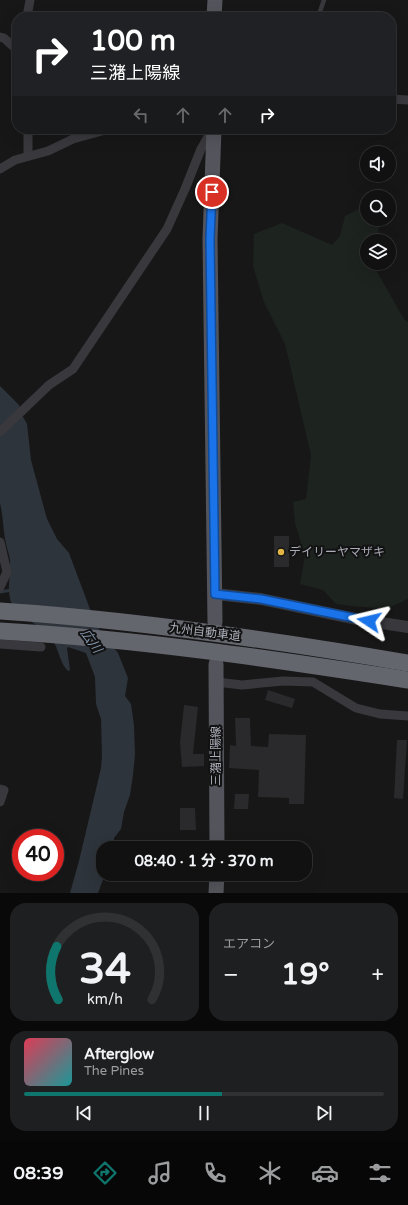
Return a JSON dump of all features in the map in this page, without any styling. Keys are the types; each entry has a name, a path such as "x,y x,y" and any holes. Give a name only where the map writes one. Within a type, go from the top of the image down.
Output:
{"highway":[{"name":"九州自動車道","path":"0,611 48,614 294,643 408,663"},
{"name":"九州自動車道","path":"0,630 61,634 140,642 408,680"}],"main road":[{"path":"214,0 214,12"},
{"path":"214,134 210,239 215,622"},
{"name":"三潴上陽線","path":"216,664 217,841"},
{"path":"216,893 217,881"}],"street":[{"path":"28,12 30,0"},
{"path":"0,37 4,38 12,45"},
{"path":"396,99 408,100"},
{"path":"28,134 28,156"},
{"path":"0,169 15,160 48,151 73,139 91,134"},
{"path":"0,432 49,385 73,369 78,363 167,229 185,189 200,149 210,134"},
{"path":"0,542 7,572 0,587"},
{"path":"215,594 261,599 356,619 408,627"},
{"path":"0,644 41,647"},
{"path":"216,682 242,685 283,681 313,682 356,708 380,714 408,716"},
{"path":"0,789 4,790 0,802"}],"lane":[{"path":"320,12 324,0"}],"shaded area":[{"path":"360,208 360,226 379,226 378,234 360,234 360,270 376,270 404,319 408,322 408,599 386,609 336,604 323,590 300,584 305,556 295,523 293,502 306,499 311,455 285,344 264,302 253,266 254,234 282,223 332,245 340,236 345,216"}],"water":[{"name":"広川","path":"0,386 19,405 27,424 31,460 47,519 57,539 69,553 96,625 118,653 128,678 125,696 131,704 134,725 135,754 133,775 130,795 124,812 121,829 114,838 114,841 96,841 96,881 102,881 98,893 70,893 101,768 101,719 96,704 95,677 86,653 68,647 70,670 68,671 54,642 47,633 22,616 11,602 9,591 10,560 5,539 0,503"}],"building":[{"name":"デイリーヤマザキ","path":"274,536 289,536 289,567 274,567"},
{"path":"268,690 295,699 292,708 265,700"},
{"path":"184,705 198,707 193,754 204,754 204,766 182,767 180,743"},
{"path":"235,718 250,718 251,746 268,747 269,734 306,735 304,804 289,804 289,798 258,797 259,770 229,768 230,745 236,746"},
{"path":"397,740 407,740 403,799 394,798"},
{"path":"235,794 249,794 248,809 234,809"},
{"path":"180,808 195,808 196,830 180,830"}],"waterway":[{"path":"0,592 12,590"}],"place":[{"name":"デイリーヤマザキ","path":"281,552"}],"route":[{"path":"212,192 210,239 215,594 261,599 369,621"}]}
